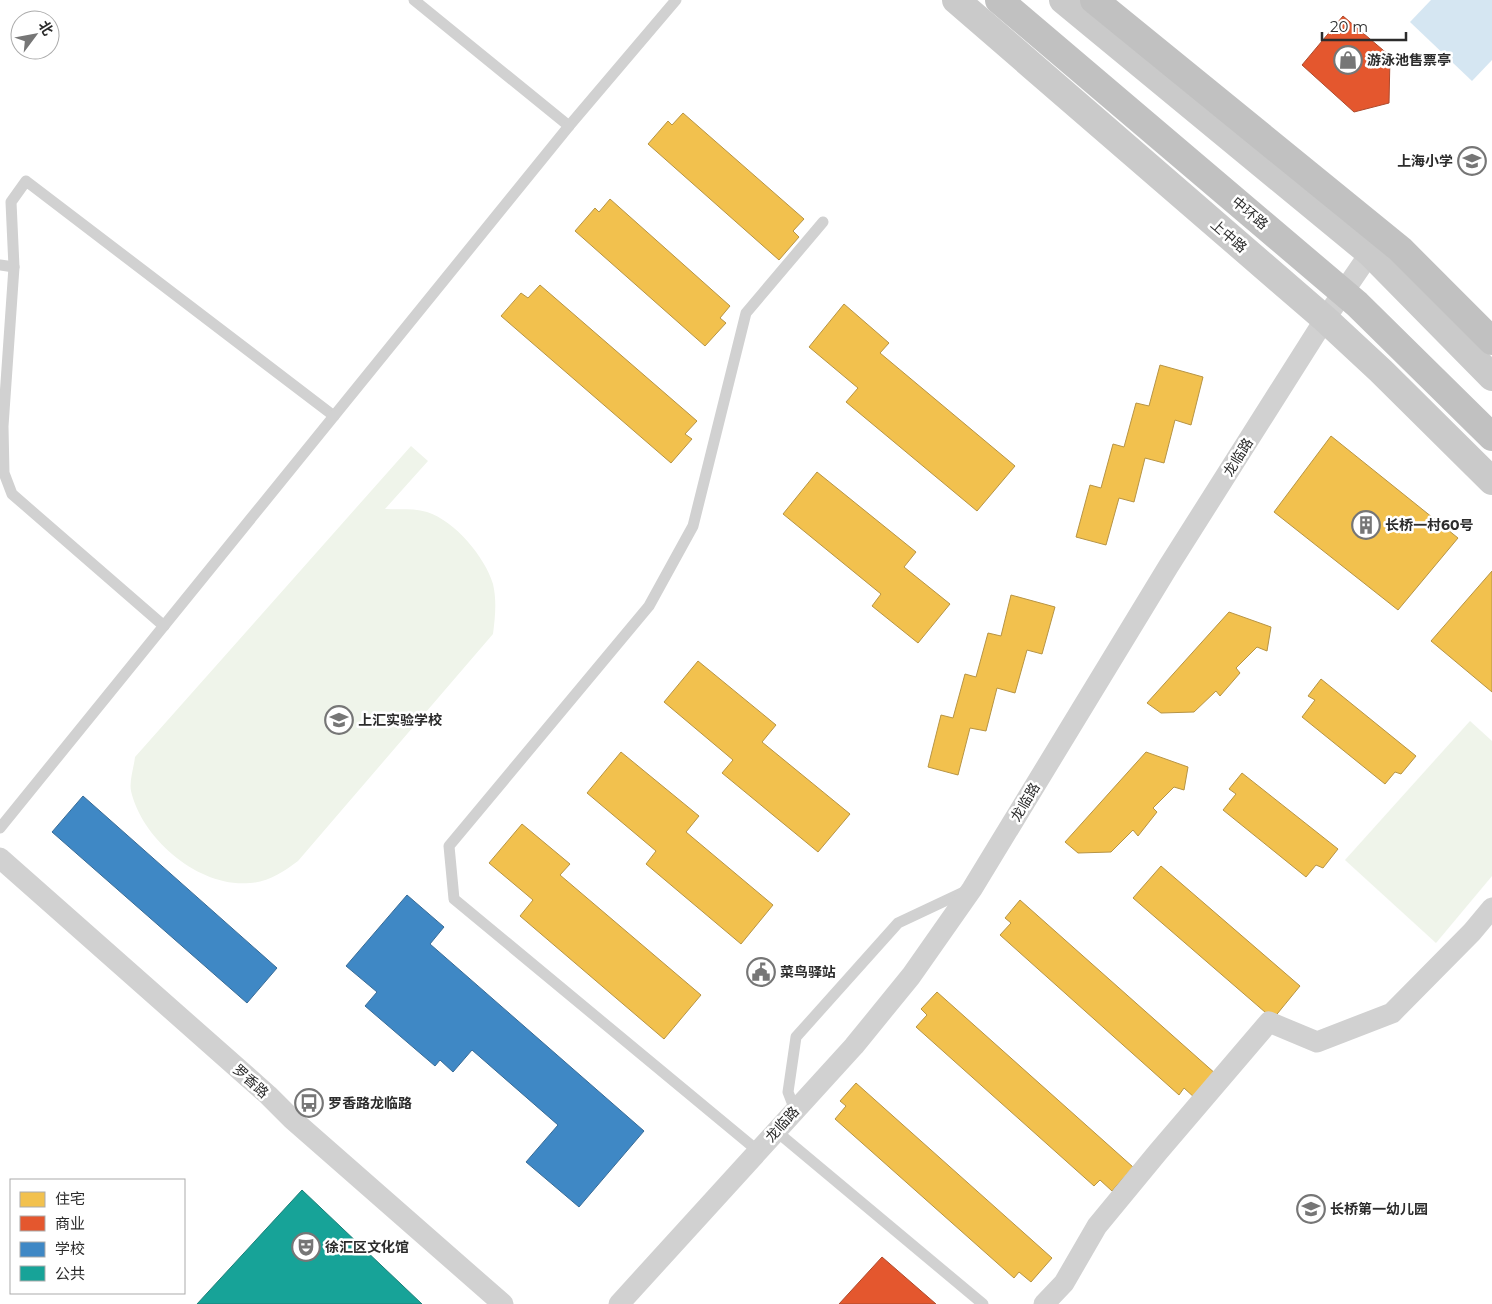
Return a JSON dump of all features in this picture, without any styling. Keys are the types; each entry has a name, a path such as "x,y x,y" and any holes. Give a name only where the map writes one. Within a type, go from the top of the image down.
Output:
{"highway":[{"name":"中环路","path":"999,0 1357,304 1492,437"},
{"path":"1094,12 1400,249 1492,340"}],"main road":[{"name":"上中路","path":"956,0 1325,319 1381,371 1492,481"},
{"path":"1063,0 1094,12 1370,253 1492,377"}],"street":[{"name":"龙临路","path":"619,1304 854,1046 911,976 972,888 1168,568 1325,319 1370,253"},
{"name":"罗香路","path":"0,858 261,1089 292,1119 503,1304"},
{"path":"1044,1304 1064,1284 1097,1226 1269,1022 1317,1042 1392,1013 1492,908"}],"lane":[{"path":"414,0 570,126"},
{"path":"0,828 570,126 676,0"},
{"path":"1094,12 1114,0"},
{"path":"164,626 12,494 4,473 3,426 14,267 11,202 26,181 334,416"},
{"path":"758,1151 454,899 449,846 649,606 693,526 746,313 823,222"},
{"path":"0,265 14,267"},
{"path":"795,1110 788,1092 796,1037 898,923 972,888"},
{"path":"776,1131 983,1304"}],"shaded area":[{"path":"411,446 428,461 385,509 427,512 448,523 468,541 483,563 493,584 495,616 493,634 298,861 281,873 250,883 231,882 211,877 193,869 175,857 160,843 137,809 131,791 131,778 135,757"},
{"path":"1470,721 1492,741 1492,876 1436,943 1345,860"}],"water":[{"path":"1431,0 1492,0 1492,60 1472,81 1410,22"}],"building: 住宅":[{"path":"683,113 804,219 793,231 799,237 779,260 648,144 668,121 672,125"},
{"path":"610,199 730,306 720,318 726,323 705,346 575,231 595,208 599,212"},
{"path":"540,285 697,421 685,434 692,439 671,463 501,316 521,293 528,298"},
{"path":"844,304 889,343 880,353 1015,466 977,511 846,402 858,388 809,347"},
{"path":"1160,365 1203,377 1191,425 1175,420 1164,463 1145,458 1134,502 1119,498 1106,545 1076,537 1090,485 1101,488 1113,444 1124,447 1136,403 1149,406"},
{"name":"长桥一村60号","path":"1331,436 1458,538 1398,610 1274,512"},
{"path":"817,472 916,552 904,567 950,604 918,643 872,606 881,594 783,514"},
{"path":"1492,571 1492,692 1431,641"},
{"path":"1011,595 1055,607 1042,654 1027,650 1015,693 997,688 986,731 970,728 958,775 928,767 941,715 953,718 965,674 976,677 988,633 1001,636"},
{"path":"1229,612 1271,627 1267,651 1257,647 1236,668 1240,673 1220,696 1216,691 1194,712 1161,713 1147,703"},
{"path":"698,661 776,725 762,742 850,814 818,852 722,773 733,760 664,702"},
{"path":"1321,679 1416,756 1401,774 1395,772 1385,784 1302,717 1315,700 1308,696"},
{"path":"621,752 699,816 686,832 773,905 741,944 646,864 656,851 587,793"},
{"path":"1146,752 1188,767 1184,790 1174,787 1153,808 1157,812 1138,836 1133,830 1111,852 1078,853 1065,842"},
{"path":"1242,773 1338,849 1323,868 1316,865 1306,877 1223,810 1236,794 1229,789"},
{"path":"522,824 570,864 560,875 701,995 664,1039 520,916 533,900 489,863"},
{"path":"1161,866 1300,986 1273,1019 1133,898"},
{"path":"1020,900 1217,1075 1196,1099 1184,1088 1179,1095 1000,935 1011,923 1005,918"},
{"path":"937,992 1133,1167 1112,1191 1100,1180 1094,1186 916,1027 927,1015 921,1009"},
{"path":"856,1083 1052,1258 1031,1282 1019,1272 1014,1278 835,1119 846,1106 840,1101"}],"building: 商业":[{"name":"游泳池售票亭","path":"1343,16 1390,56 1389,103 1354,112 1302,65"},
{"path":"882,1257 936,1304 839,1304"}],"building: 学校":[{"path":"83,796 277,968 247,1003 52,832"},
{"path":"407,895 444,927 430,944 644,1131 579,1207 526,1162 558,1125 472,1050 453,1072 440,1060 435,1066 365,1006 377,992 346,966"}],"building: 公共":[{"name":"徐汇区文化馆","path":"302,1190 422,1304 197,1304"}],"place":[{"name":"游泳池售票亭","path":"1348,60"},
{"name":"上海小学","path":"1472,161"},
{"name":"长桥一村60号","path":"1366,525"},
{"name":"上汇实验学校","path":"339,720"},
{"name":"菜鸟驿站","path":"761,972"},
{"name":"罗香路龙临路","path":"309,1103"},
{"name":"长桥第一幼儿园","path":"1311,1209"},
{"name":"徐汇区文化馆","path":"306,1247"}]}
